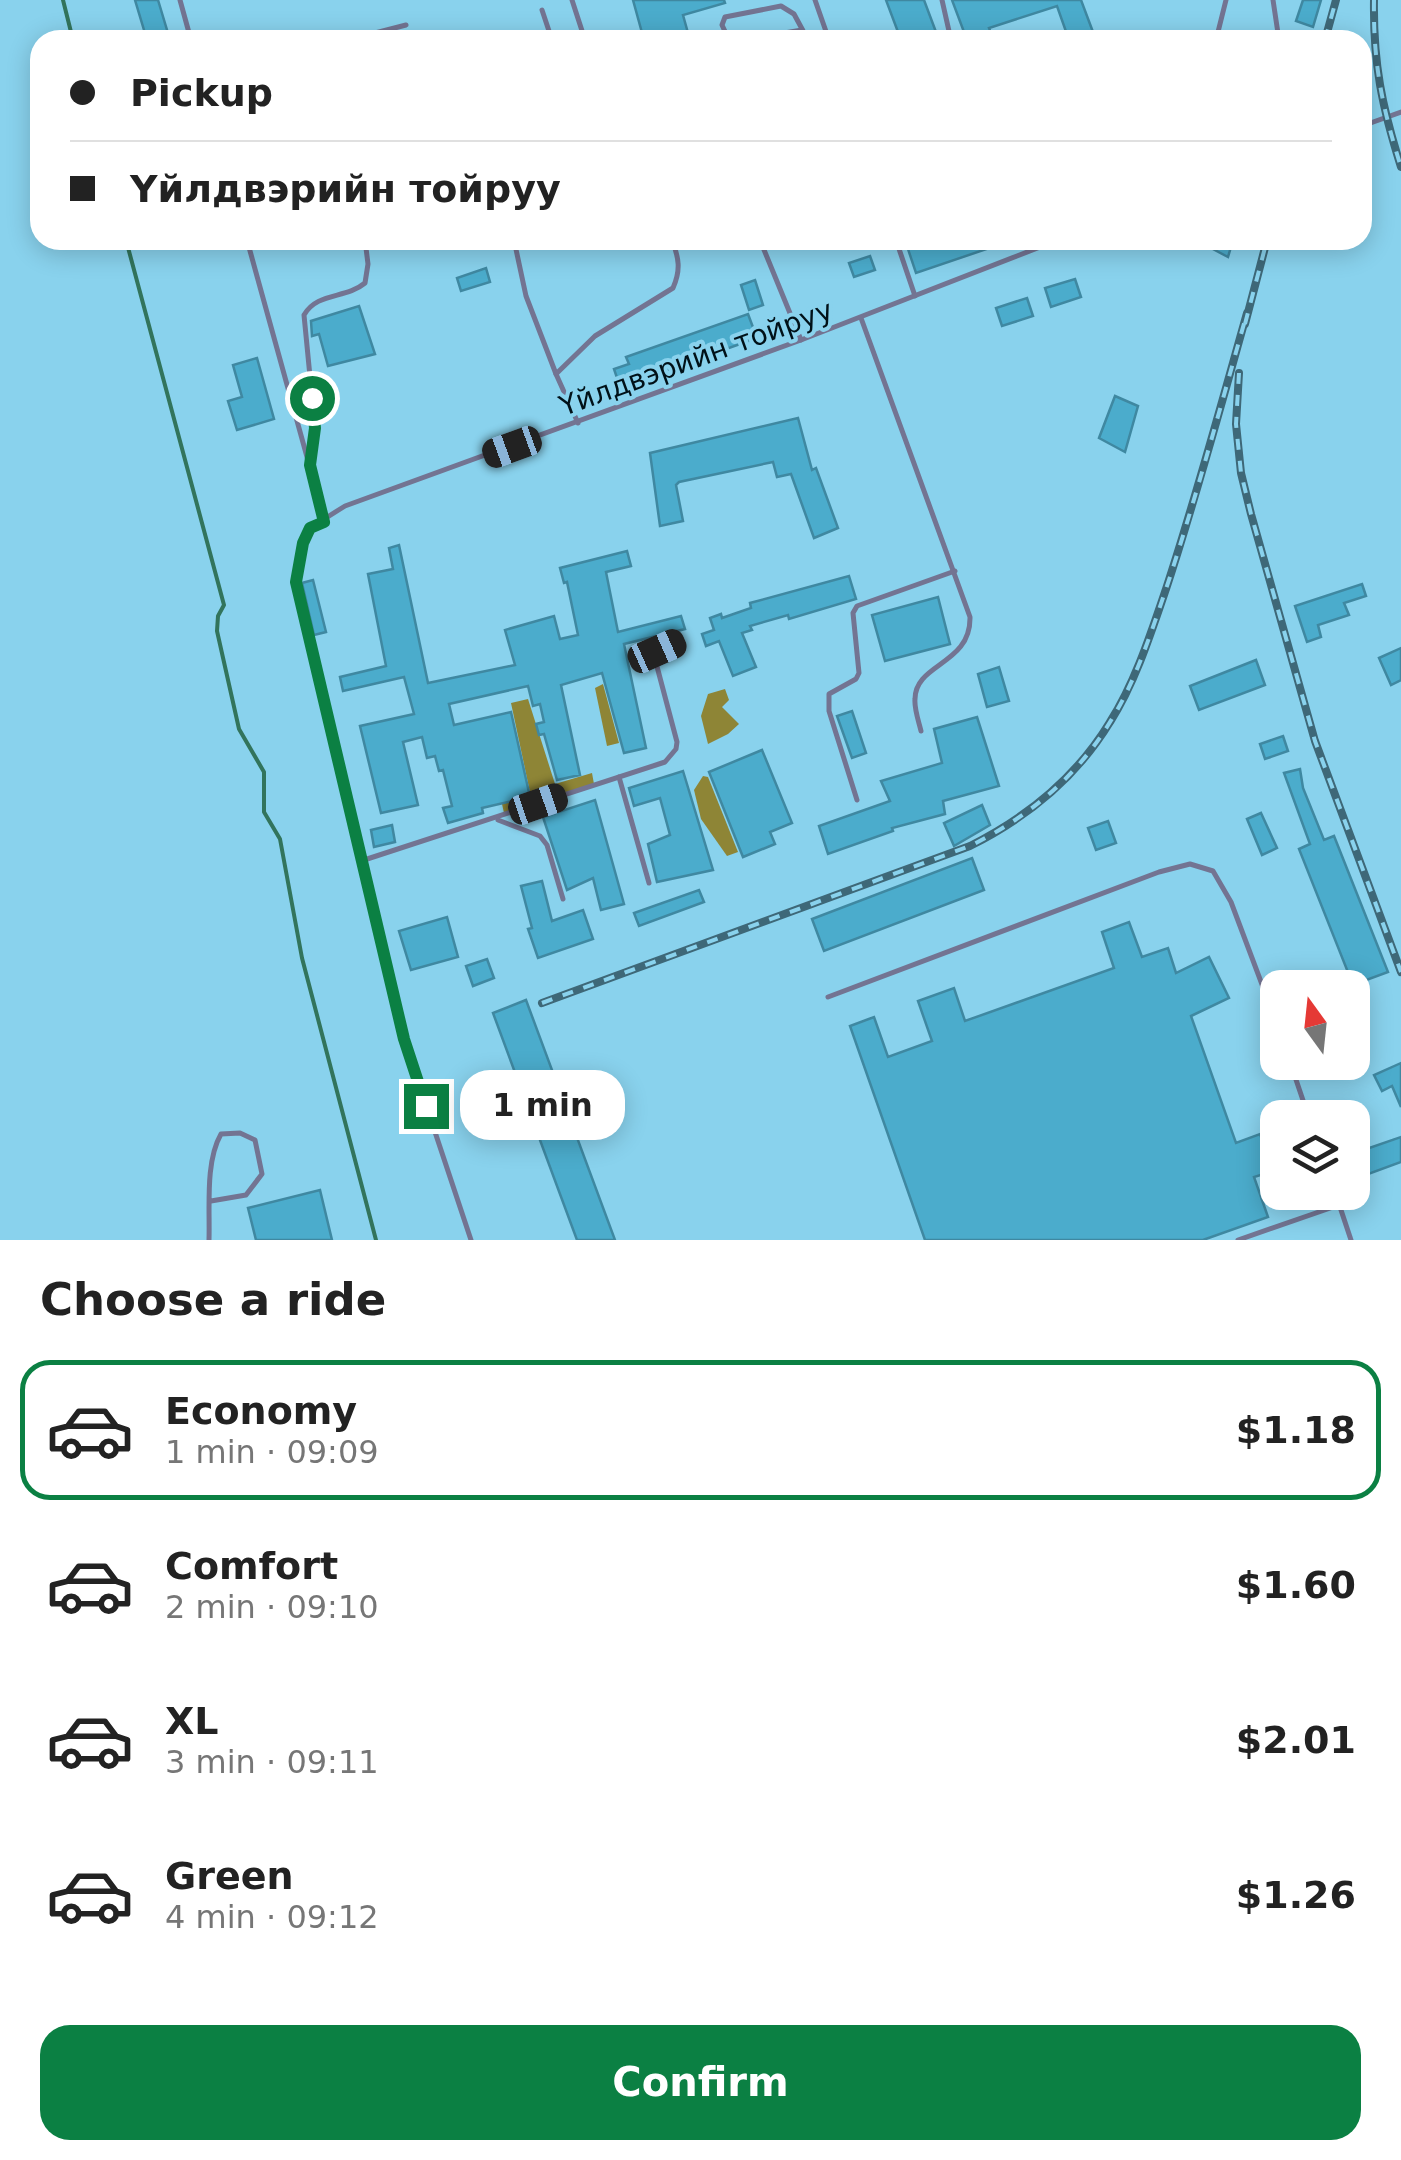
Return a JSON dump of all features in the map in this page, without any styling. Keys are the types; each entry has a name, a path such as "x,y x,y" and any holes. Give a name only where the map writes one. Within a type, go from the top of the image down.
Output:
{"lane":[{"path":"180,0 189,30"},
{"path":"572,0 582,30"},
{"path":"815,0 826,30"},
{"path":"942,0 949,30"},
{"path":"1218,30 1226,0"},
{"path":"1273,0 1278,30"},
{"path":"724,30 725,17 781,6 794,14 802,30"},
{"path":"542,10 549,30"},
{"path":"387,30 406,25"},
{"path":"1372,122 1401,112"},
{"path":"250,250 324,522"},
{"path":"310,465 315,428 304,316 315,302 356,290 365,283 366,250"},
{"path":"516,250 526,296 578,423"},
{"path":"556,374 594,336 673,288 679,275 676,250"},
{"path":"764,250 802,340"},
{"path":"899,250 914,296"},
{"name":"Үйлдвэрийн тойруу","path":"471,1240 404,1039 296,582 303,543 310,528 345,506 802,340 1032,250"},
{"path":"861,318 970,617 966,643 925,677 917,689 914,700 921,731"},
{"path":"857,800 829,711 829,694 859,674 853,613 857,606 954,571"},
{"path":"361,860 665,762 676,749 654,658 657,651 680,641"},
{"path":"618,777 649,883"},
{"path":"495,819 540,836 547,846 563,899"},
{"path":"828,997 1159,872 1190,864 1213,870 1231,902 1260,979"},
{"path":"209,1240 210,1201 215,1145 221,1134 240,1133 255,1140 262,1174 246,1195 210,1201"},
{"path":"1238,1240 1322,1210"},
{"path":"1341,1210 1351,1240"}],"shaded area":[{"path":"603,684 619,743 607,746 595,688"},
{"path":"725,689 729,700 722,707 739,724 708,744 701,716 708,694"},
{"path":"528,699 555,784 592,773 594,784 504,813 502,804 531,797 511,703"},
{"path":"703,776 708,777 738,852 727,856 701,819 694,790"}],"building":[{"path":"135,0 158,0 167,30 144,30"},
{"path":"633,0 724,0 725,3 683,15 687,30 641,30"},
{"path":"886,0 924,0 935,30 897,30"},
{"path":"952,0 1081,0 1092,30 1065,30 1057,6 990,30 963,30"},
{"path":"1303,0 1321,0 1313,27 1296,21"},
{"path":"908,250 984,250 916,273"},
{"path":"870,256 875,270 854,277 849,263"},
{"path":"486,268 490,282 461,291 457,278"},
{"path":"1075,279 1081,297 1051,307 1045,288"},
{"path":"755,280 763,305 749,310 741,285"},
{"path":"1027,298 1033,316 1002,326 996,308"},
{"path":"359,306 375,354 328,366 319,334 312,336 311,321"},
{"path":"748,314 757,338 620,387 614,369 629,364 626,357"},
{"path":"257,358 274,419 237,430 228,401 242,397 233,365"},
{"path":"1115,396 1138,406 1125,452 1099,438"},
{"path":"798,418 812,470 816,468 838,528 814,538 791,474 777,477 773,462 679,482 676,485 683,521 660,526 650,453"},
{"path":"399,545 428,683 515,665 505,630 554,616 560,639 578,635 567,582 564,583 560,568 627,551 631,566 606,572 618,632 681,616 685,629 624,644 646,748 624,753 602,673 561,685 580,775 557,780 544,734 539,735 536,724 544,722 540,704 533,706 528,686 449,704 454,725 511,712 530,797 482,808 483,813 448,823 443,808 452,806 443,770 439,771 435,756 427,758 422,737 403,742 418,805 381,813 360,726 414,714 404,677 343,691 340,677 386,666 368,574 393,569 389,548"},
{"path":"849,576 856,599 750,626 752,630 742,633 756,667 733,676 719,641 706,646 702,634 714,630 710,618 721,614 722,618 751,608 750,603"},
{"path":"313,580 326,632 314,635 302,583"},
{"path":"1362,584 1366,596 1344,603 1349,615 1318,625 1321,637 1307,642 1295,606"},
{"path":"938,597 950,644 885,661 872,615"},
{"path":"1401,648 1401,680 1391,685 1379,658"},
{"path":"1256,660 1265,685 1199,710 1190,686"},
{"path":"999,667 1009,701 987,707 978,674"},
{"path":"852,711 866,753 852,758 837,716"},
{"path":"977,717 999,786 943,801 945,814 892,828 893,831 828,854 819,826 890,801 881,781 942,763 934,729"},
{"path":"1283,736 1288,751 1265,759 1260,744"},
{"path":"762,750 792,823 770,832 775,844 743,857 709,772"},
{"path":"1300,769 1303,788 1324,840 1334,836 1388,972 1370,979 1370,970 1347,970 1299,849 1310,844 1284,773"},
{"path":"683,771 713,870 657,882 648,844 670,835 660,798 634,806 629,788"},
{"path":"595,800 624,904 601,910 593,878 567,890 543,817"},
{"path":"982,805 990,825 954,846 944,823"},
{"path":"1261,813 1277,848 1262,855 1247,819"},
{"path":"1108,821 1116,843 1096,850 1088,828"},
{"path":"392,825 395,842 374,847 371,830"},
{"path":"972,858 984,890 824,951 812,919"},
{"path":"542,881 552,921 583,910 593,939 538,958 528,929 532,928 521,886"},
{"path":"699,890 704,902 639,926 634,913"},
{"path":"447,917 458,957 411,970 399,931"},
{"path":"1129,922 1142,957 1168,948 1176,973 1209,957 1229,998 1191,1016 1236,1143 1260,1134 1260,1175 1254,1177 1260,1210 1266,1210 1268,1217 1203,1240 925,1240 850,1026 874,1017 888,1057 932,1041 918,1001 954,988 965,1021 1114,968 1102,932"},
{"path":"487,959 494,978 473,986 466,966"},
{"path":"526,1000 615,1240 577,1240 493,1013"},
{"path":"1401,1063 1401,1107 1392,1086 1382,1091 1374,1075"},
{"path":"1401,1137 1401,1162 1370,1173 1370,1148"},
{"path":"320,1190 332,1240 256,1240 248,1208"}],"waterway":[{"path":"63,0 70,30"},
{"path":"129,250 224,605 217,631 239,729 264,772 264,812 280,839 302,958 376,1240"}],"railway":[{"path":"1328,30 1336,0"},
{"path":"1374,0 1380,85 1401,167"},
{"path":"1245,324 1264,250"},
{"path":"542,1003 970,846 1031,809 1066,778 1110,722 1142,657 1188,520 1247,313"},
{"path":"1239,373 1236,424 1241,473 1251,514 1315,741 1401,972"}],"route":[{"path":"312,398 315,428 310,465 324,522 310,528 303,543 296,582 404,1039 426,1106"}]}
